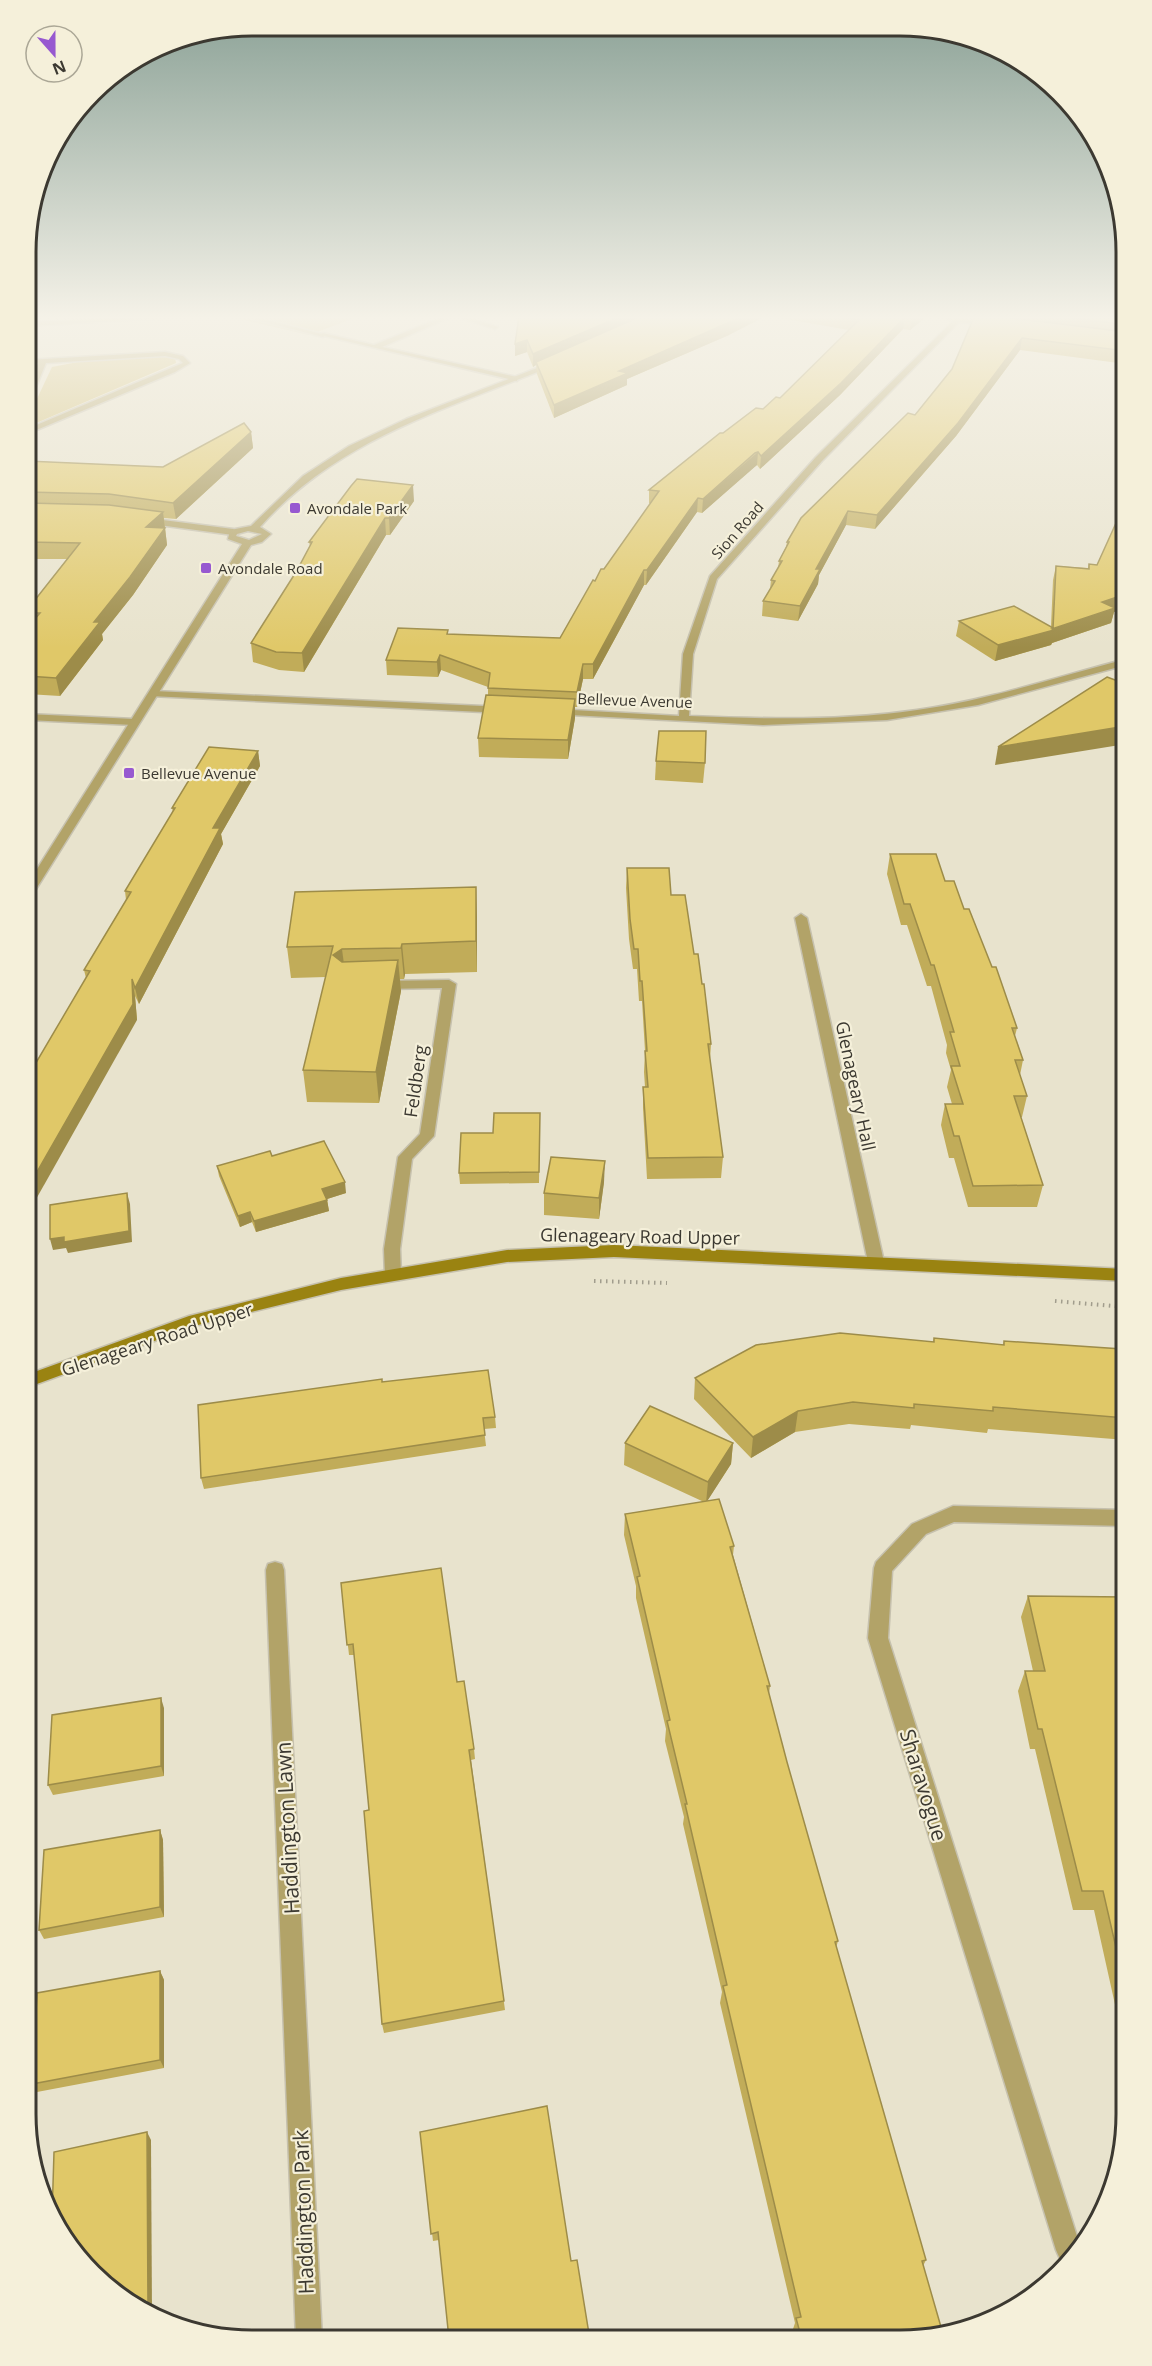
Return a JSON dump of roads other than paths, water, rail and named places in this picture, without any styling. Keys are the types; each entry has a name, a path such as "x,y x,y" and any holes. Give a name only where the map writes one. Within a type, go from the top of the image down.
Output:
{"main road":[{"name":"Glenageary Road Upper","path":"36,1378 195,1320 340,1284 507,1256 614,1251 1116,1274"}],"street":[{"path":"251,528 324,464 395,427"},
{"name":"Sion Road","path":"684,717 688,654 713,578 819,459 850,427"},
{"path":"134,519 233,532 251,528 266,532 266,537 248,542 233,539 231,537 233,532"},
{"path":"36,880 248,542"},
{"name":"Bellevue Avenue","path":"546,711 790,722 888,717 961,706 1116,664"},
{"name":"Bellevue Avenue","path":"1110,666 1116,667"},
{"path":"154,694 510,710"},
{"path":"36,717 134,722"},
{"name":"Glenageary Hall","path":"801,918 876,1262"},
{"name":"Feldberg","path":"370,986 449,984 427,1136 405,1157 392,1249 393,1276"},
{"name":"Sharavogue","path":"1068,2248 878,1638 883,1568 920,1529 953,1514 1116,1518"},
{"name":"Haddington Lawn","path":"275,1570 298,2085"},
{"name":"Haddington Park","path":"298,2085 309,2330"}],"place":[{"name":"Avondale Park","path":"295,508"},
{"name":"Avondale Road","path":"206,568"},
{"name":"Bellevue Avenue","path":"129,773"}]}
